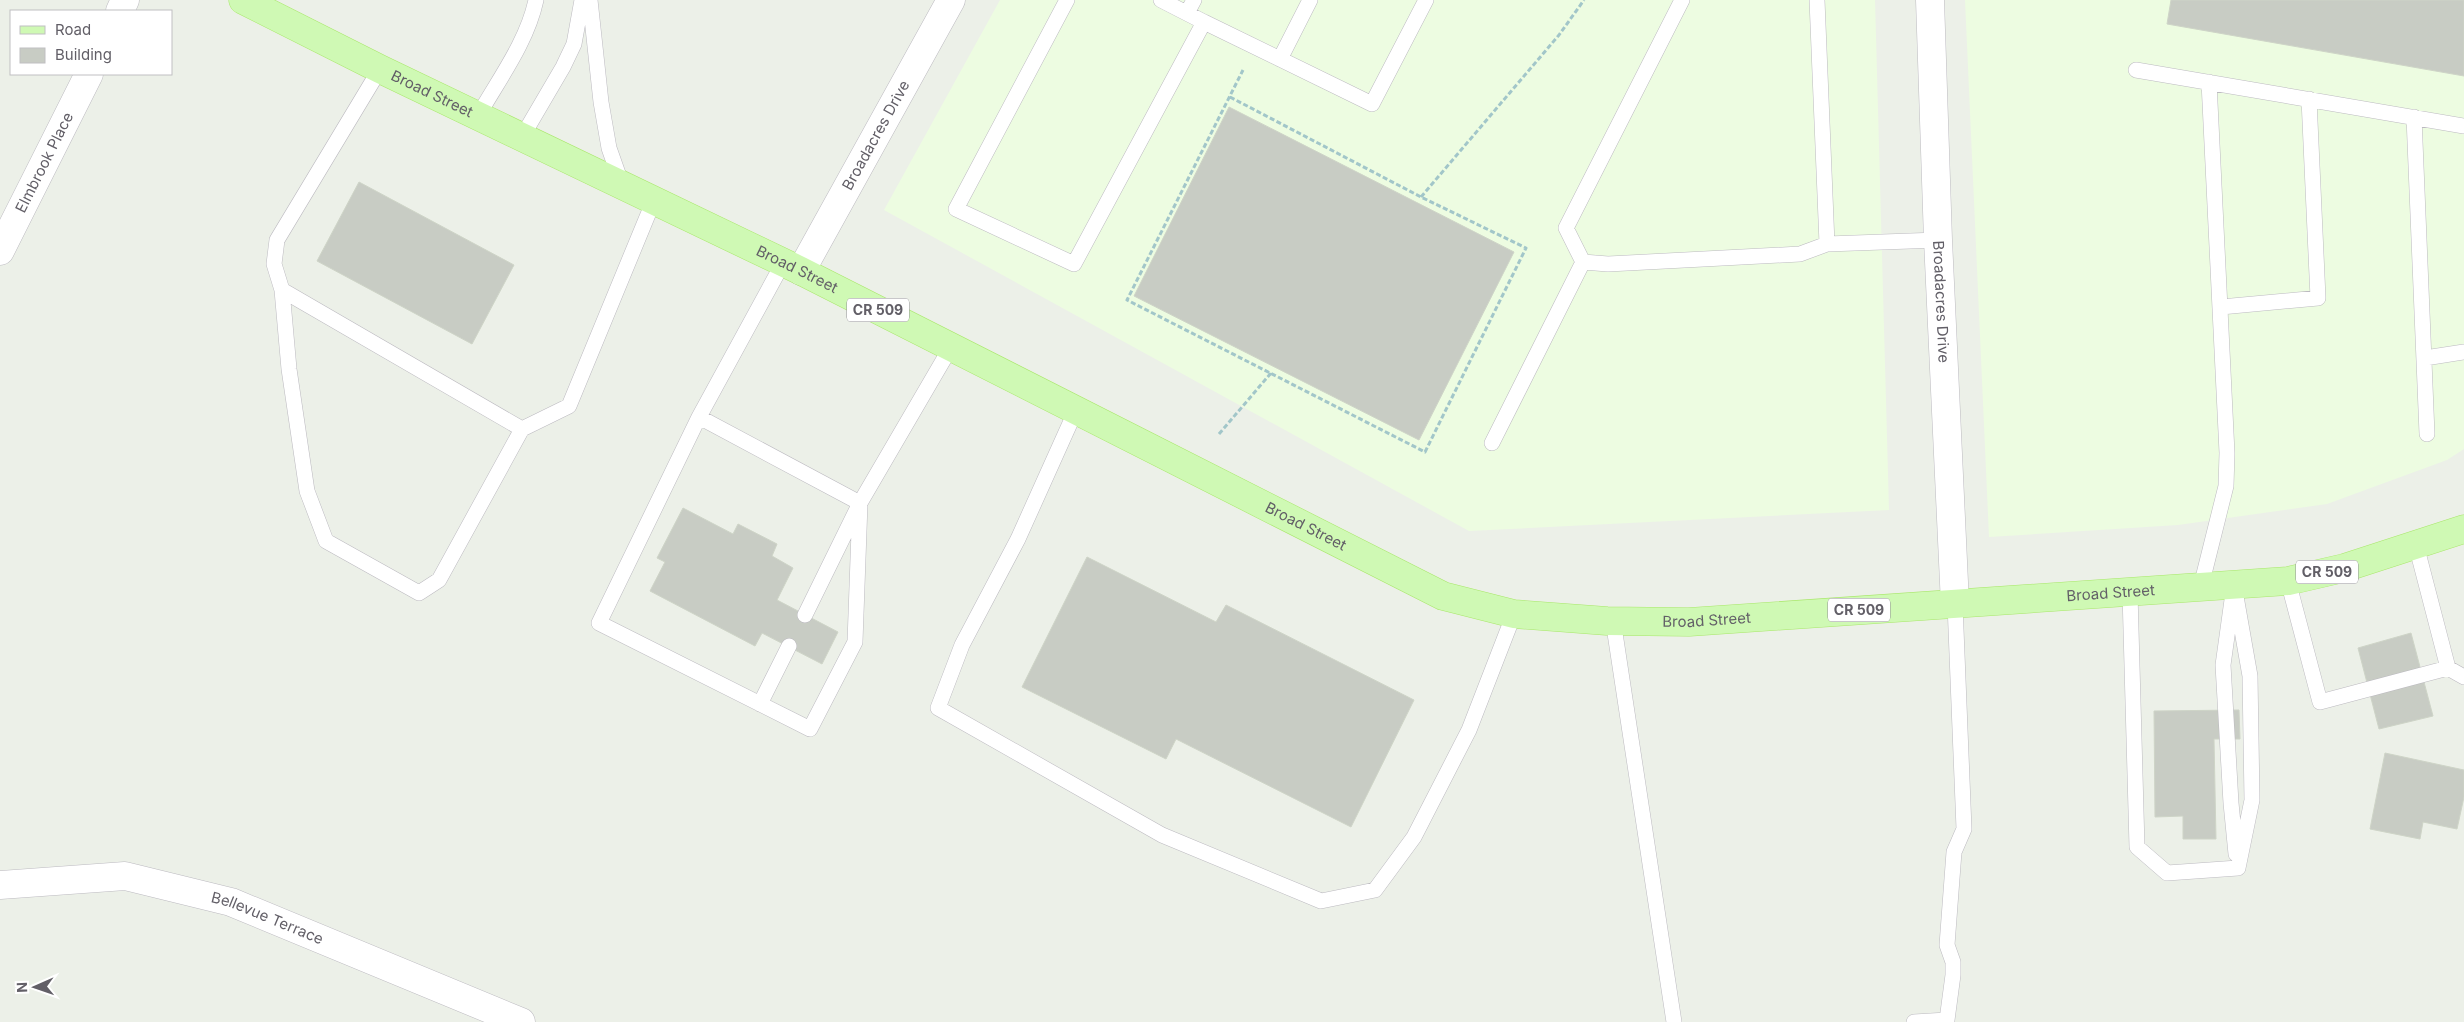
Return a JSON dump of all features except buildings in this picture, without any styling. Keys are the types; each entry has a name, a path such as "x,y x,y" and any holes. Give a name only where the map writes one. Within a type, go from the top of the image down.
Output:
{"main road":[{"name":"Broad Street","path":"243,0 380,69 792,267 1443,596 1514,614 1689,622 2288,581 2344,568 2464,529"}],"street":[{"name":"Broadacres Drive","path":"792,267 952,0"},
{"name":"Broadacres Drive","path":"1930,0 1938,240 1955,604"},
{"name":"Elmbrook Place","path":"0,251 88,75"},
{"name":"Bellevue Terrace","path":"0,885 125,876 231,902 521,1022"}],"lane":[{"path":"478,116 522,40 533,14 536,0"},
{"path":"522,137 563,67 574,44 582,0"},
{"path":"590,0 607,139 622,185"},
{"path":"1068,0 956,209 1074,264 1204,22"},
{"path":"1161,0 1191,7 1204,22 1372,104 1426,0"},
{"path":"1280,60 1310,0"},
{"path":"1583,262 1566,228 1682,0"},
{"path":"1818,0 1827,244"},
{"path":"380,69 277,240 274,264 282,290 289,369 307,492 326,541 419,593 439,580 522,429 569,406 654,200"},
{"path":"2136,70 2464,126"},
{"path":"2201,586 2226,486 2227,453 2209,82"},
{"path":"2221,307 2318,298 2309,99"},
{"path":"2414,117 2426,434"},
{"path":"1583,262 1608,264 1800,254 1827,244 1938,240"},
{"path":"1492,442 1583,262"},
{"path":"792,267 699,417 599,623 810,729 855,642 860,504"},
{"path":"282,290 522,429"},
{"path":"805,614 860,504 951,347"},
{"path":"2424,358 2464,352"},
{"path":"1076,410 1018,539 962,645 938,708 1162,835 1321,901 1375,890 1414,837 1469,730 1514,614"},
{"path":"699,417 860,504"},
{"path":"2416,546 2448,668"},
{"path":"2288,581 2320,702 2448,668 2464,677"},
{"path":"2234,585 2224,665 2231,803 2238,868"},
{"path":"2234,585 2250,676 2252,800 2238,868"},
{"path":"2130,593 2137,847 2167,873 2238,868"},
{"path":"1914,1022 1947,1020 1953,975 1953,962 1947,945 1954,852 1964,829 1955,604"},
{"path":"1613,620 1674,1022"},
{"path":"760,704 789,646"}],"path":[{"path":"1421,197 1559,35 1584,0"},
{"path":"1230,97 1421,197 1526,248 1424,452 1127,300 1255,47"},
{"path":"1219,434 1271,373"}],"shaded area":[{"path":"1000,0 1875,0 1889,510 1469,531 884,210"},
{"path":"1965,0 2464,0 2464,449 2447,460 2327,504 2178,525 1989,537"}]}
